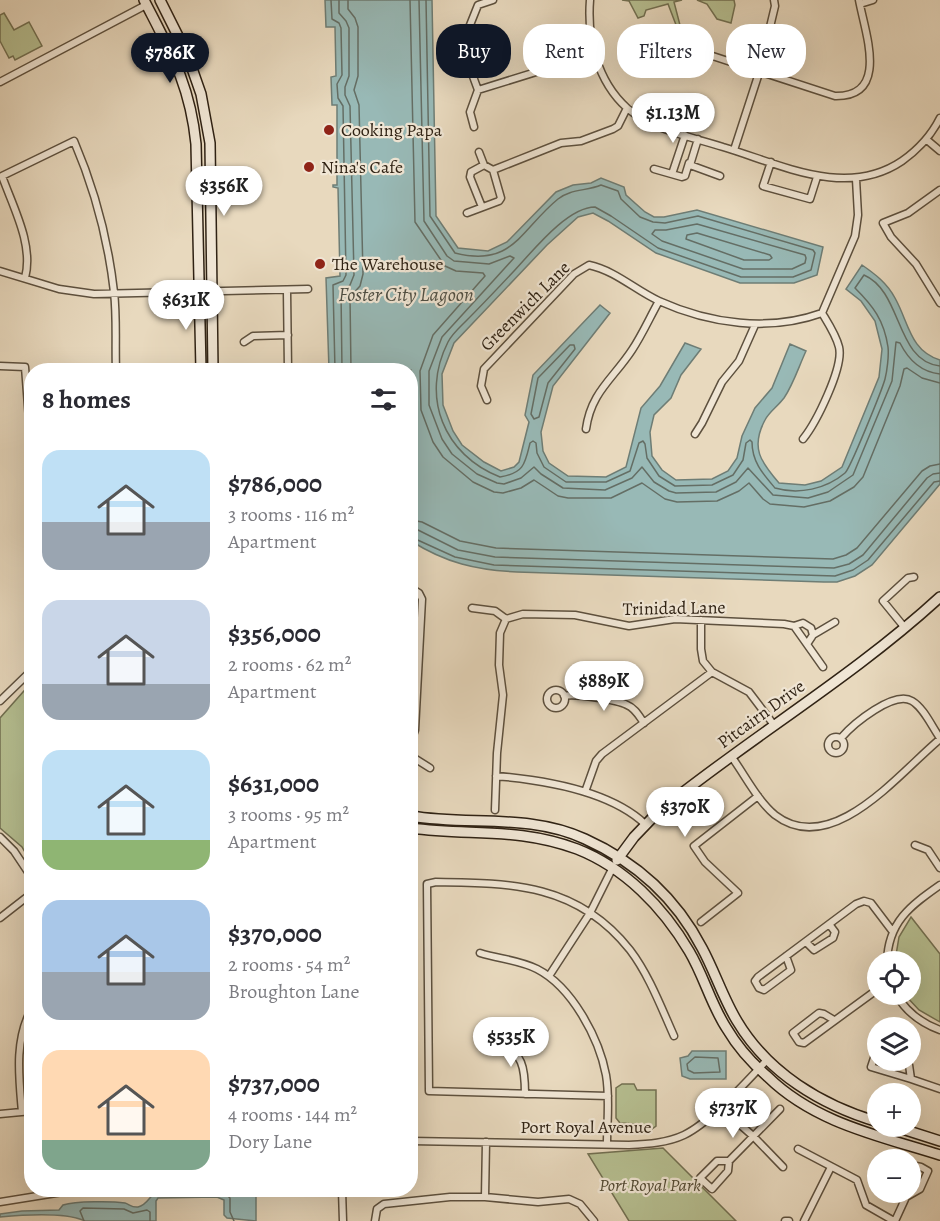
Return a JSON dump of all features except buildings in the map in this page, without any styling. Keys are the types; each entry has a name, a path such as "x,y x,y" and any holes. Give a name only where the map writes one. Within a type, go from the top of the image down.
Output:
{"street":[{"path":"470,24 477,2 493,0"},
{"path":"590,0 590,24"},
{"path":"771,24 775,6 774,0"},
{"path":"775,78 834,96 852,94 859,90 868,78 871,65 859,2 873,0"},
{"path":"0,82 147,2 164,1 201,94 210,143 213,363"},
{"path":"147,2 177,63 189,97 194,122 201,363"},
{"path":"478,90 523,76"},
{"path":"474,78 478,90 470,112 474,127"},
{"path":"605,78 627,108 659,126 817,177 856,179 876,174 896,165 927,140 940,118"},
{"path":"734,150 757,78"},
{"path":"493,170 561,143 581,141 613,129 618,126 627,108"},
{"path":"672,174 685,135"},
{"path":"654,169 685,176 698,139"},
{"path":"927,140 940,151"},
{"path":"25,279 26,251 2,176 74,141 89,175 101,216 114,293 116,363"},
{"path":"467,213 499,201 501,198 493,170 484,165 479,153"},
{"path":"771,162 763,186 810,199 817,177"},
{"path":"690,164 695,168 720,176"},
{"path":"482,207 470,177 474,169 484,165"},
{"path":"803,439 811,429 839,367 839,346 822,313 855,236 858,215 856,179"},
{"path":"940,190 908,213 883,223 891,237 916,264 940,303"},
{"name":"Greenwich Lane","path":"487,400 481,386 484,369 574,274 590,265 603,268 658,301 706,317 755,325 797,320 822,313"},
{"path":"0,272 76,292 308,289"},
{"path":"287,291 288,363"},
{"path":"586,429 588,413 595,398 632,351 658,301"},
{"path":"695,434 722,382 739,361 755,325"},
{"path":"244,342 253,336 288,335"},
{"path":"0,366 24,368"},
{"path":"904,628 883,601 908,578 914,577"},
{"path":"418,592 422,599 418,627"},
{"name":"Pitcairn Drive","path":"613,867 645,824 681,793 939,601"},
{"name":"Trinidad Lane","path":"472,608 495,611 506,619 523,614 575,615 615,625 629,626 675,619 773,622 794,626 806,624 811,628 813,635"},
{"path":"495,810 498,733 503,695 499,665 500,633 506,619"},
{"path":"701,620 702,656 712,672 749,692 774,725"},
{"path":"807,644 813,635 835,622"},
{"path":"794,626 823,667"},
{"path":"585,792 596,761 602,754 712,672"},
{"path":"0,701 24,678"},
{"path":"564,696 577,694 625,703 637,712 644,723"},
{"path":"731,756 759,796 776,815 797,826 814,828 842,820 892,783 940,739 917,705 910,699 899,698 879,708 840,738"},
{"path":"418,760 430,768"},
{"path":"496,776 544,782 585,792 628,812 645,824"},
{"path":"701,922 738,893 705,862 694,846 759,796"},
{"path":"418,817 522,822 564,831 620,856 657,885 679,911 702,947 738,1023 767,1060 811,1094 840,1110 867,1119"},
{"path":"418,828 528,835 578,850 613,867 646,894 669,919 691,953 727,1030 759,1068 782,1090 816,1112 854,1128 940,1155"},
{"path":"0,837 14,851 24,866"},
{"path":"915,845 928,850 940,868"},
{"path":"549,976 591,913 613,867"},
{"path":"608,1096 429,1091 427,884 436,882 512,884 558,896 591,913 630,950 647,978 674,1036"},
{"path":"889,951 893,932 905,912 940,885"},
{"path":"0,918 24,898"},
{"path":"786,956 791,970 767,989 762,990 756,985 756,979 786,956 806,942 856,904 868,901 876,908 893,932"},
{"path":"806,942 814,950 832,939 835,932 829,924"},
{"path":"480,953 526,964 549,976 580,1011 606,1074 607,1144"},
{"path":"834,1020 819,1013 793,1034 799,1042 804,1043 867,997"},
{"path":"904,1005 918,1020 940,1030"},
{"path":"0,1114 22,1112 18,1062 24,1027"},
{"path":"498,1040 512,1047 523,1064 525,1094"},
{"name":"Port Royal Avenue","path":"418,1142 646,1144 671,1140 685,1135 720,1107 767,1060"},
{"path":"885,1071 940,1089"},
{"path":"910,1071 911,1079"},
{"path":"720,1107 783,1167"},
{"path":"729,1161 717,1161 700,1178 712,1189 728,1171 729,1161 780,1108"},
{"path":"921,1135 940,1141"},
{"path":"485,1197 486,1142"},
{"path":"798,1149 857,1180 866,1205 895,1221 903,1203"},
{"path":"804,1221 831,1167"},
{"path":"921,1167 928,1171 921,1187"},
{"path":"0,1202 31,1197"},
{"path":"342,1197 343,1221"},
{"path":"375,1221 377,1209 384,1204 450,1197 485,1197 538,1202 573,1200 586,1210 594,1221"}],"green space":[{"path":"622,0 682,0 674,2 680,24 676,24 668,4 646,10 644,16 638,18 629,1"},
{"path":"697,0 734,0 731,23 717,19 707,4"},
{"path":"4,13 14,30 29,22 42,46 15,60 13,56 9,58 0,41 0,15"},
{"path":"24,691 24,851 0,828 0,718"},
{"path":"911,917 940,954 940,1022 914,1005 921,1005 921,951 897,951 899,937"},
{"path":"622,1084 634,1084 637,1090 656,1090 656,1126 652,1129 642,1129 637,1124 620,1123 616,1118 616,1088"},
{"name":"Port Royal Park","path":"663,1148 736,1221 629,1221 588,1154"}],"water":[{"name":"Foster City Lagoon","path":"325,0 432,0 436,216 458,248 488,251 507,242 556,192 573,185 591,183 601,178 624,187 626,195 654,217 697,210 823,247 817,275 794,283 740,283 656,253 593,213 578,217 547,245 454,343 442,374 443,405 453,431 462,445 484,462 501,471 514,467 519,462 529,422 525,415 533,375 600,305 610,313 553,386 541,432 543,451 549,463 568,476 606,477 626,467 641,408 660,386 685,343 701,349 681,375 671,398 654,415 650,432 652,456 662,470 676,480 712,479 728,471 737,458 742,436 755,408 772,388 790,344 806,351 787,393 765,420 758,439 758,447 767,468 779,483 805,485 821,481 842,467 879,377 882,349 875,321 861,301 846,289 862,265 880,279 900,307 916,343 930,356 940,360 940,484 872,565 855,576 837,582 517,572 462,564 418,545 418,363 329,363 326,278 340,276 338,188 333,187 337,185 337,105 332,105 331,77 336,76 335,27 326,27"},
{"path":"692,1051 726,1051 726,1079 690,1079 682,1076 680,1058 688,1056"},
{"path":"150,1197 217,1197 158,1198 156,1221 85,1221 66,1216 43,1215 0,1217 0,1214 22,1211 59,1210 63,1205 85,1202 119,1202 134,1207 144,1204"},
{"path":"217,1197 256,1197 256,1221 227,1218 224,1215 224,1200"}],"place":[{"name":"Cooking Papa","path":"329,130"},
{"name":"Nina's Cafe","path":"309,167"},
{"name":"The Warehouse","path":"320,264"}]}
